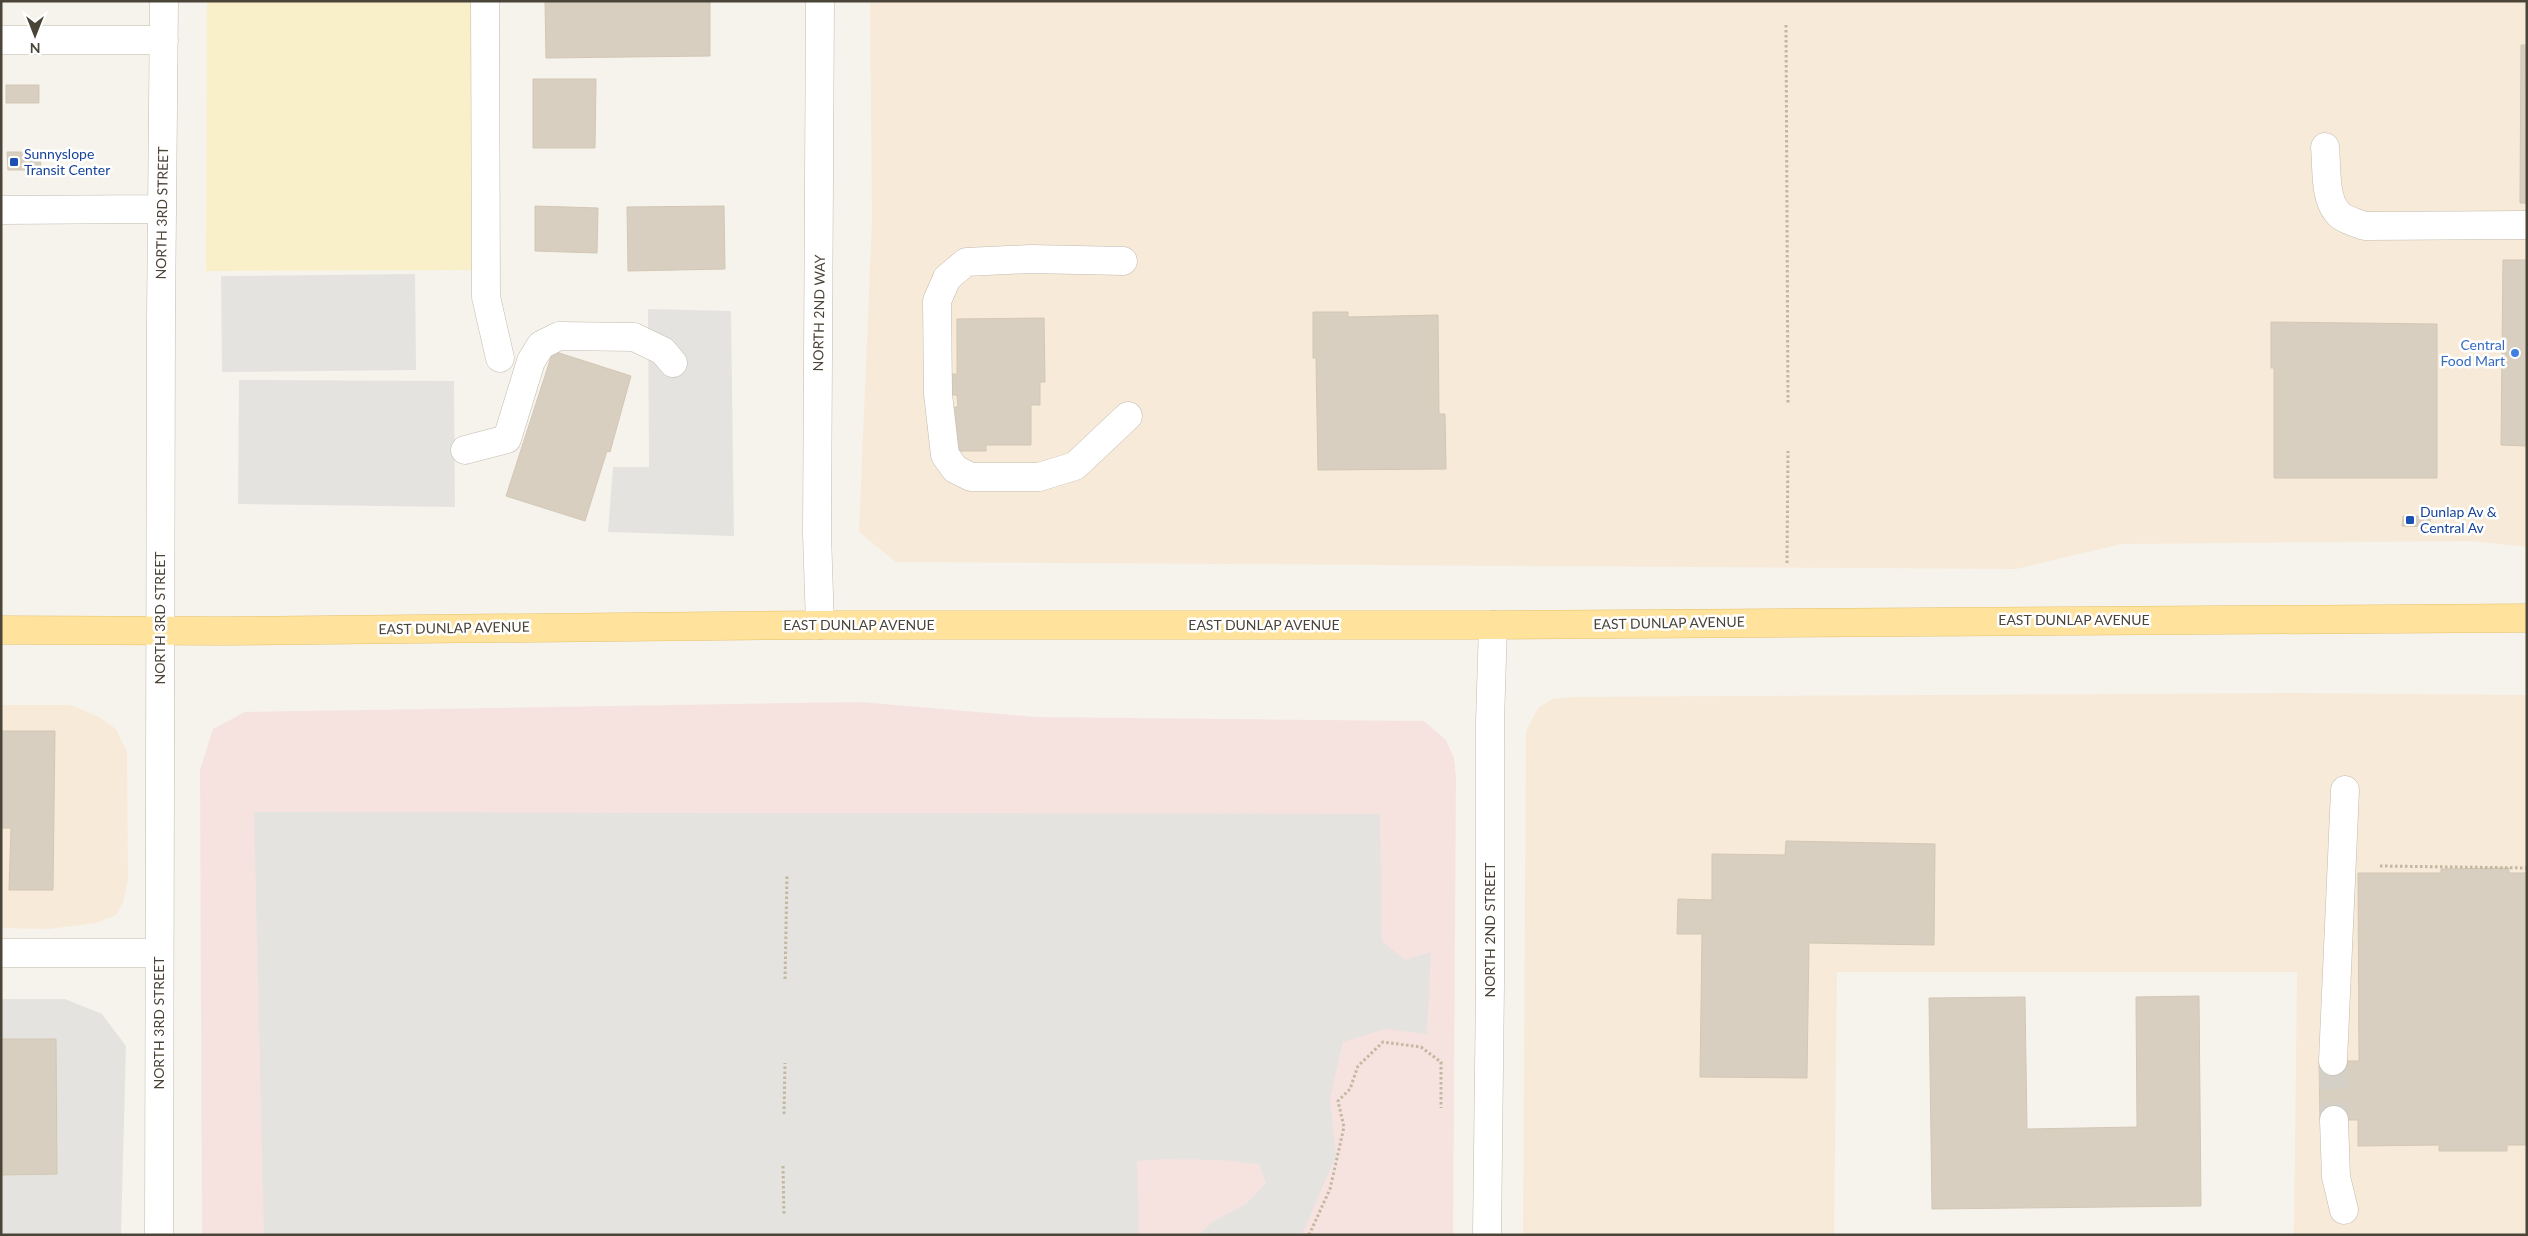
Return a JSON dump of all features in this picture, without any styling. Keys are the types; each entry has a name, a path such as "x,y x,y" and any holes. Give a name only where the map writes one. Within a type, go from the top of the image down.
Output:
{"main road":[{"name":"EAST DUNLAP AVENUE","path":"1,630 222,631 820,625 1493,625 2527,618"}],"street":[{"name":"NORTH 3RD STREET","path":"159,1235 164,1"},
{"path":"485,1 486,298 500,358"},
{"name":"NORTH 2ND WAY","path":"820,1 817,534 820,625"},
{"path":"1,40 164,40"},
{"path":"2325,147 2330,198 2337,213 2354,223 2365,226 2527,225"},
{"path":"1,210 162,209"},
{"path":"1123,261 1031,259 966,262 947,278 937,301 938,394 945,455 955,469 971,478 1039,478 1075,466 1128,416"},
{"path":"465,450 507,439 532,361 541,344 559,336 634,337 663,351 673,363"},
{"name":"NORTH 2ND STREET","path":"1486,1235 1490,986 1490,722 1493,625"},
{"path":"2333,1061 2345,790"},
{"path":"1,953 159,953"},
{"path":"2334,1120 2336,1177 2344,1210"}],"path":[{"path":"1786,25 1788,404"},
{"path":"1787,563 1788,451"},
{"path":"2342,865 2527,868"},
{"path":"785,979 787,875"},
{"path":"1310,1235 1330,1189 1344,1127 1338,1101 1350,1089 1358,1066 1383,1042 1421,1047 1441,1062 1441,1108"},
{"path":"784,1114 785,1063"},
{"path":"784,1166 784,1216"}],"shaded area":[{"path":"870,1 2527,1 2527,547 2472,541 2121,544 2016,569 896,562 859,532 872,221"},
{"path":"415,274 416,370 222,372 221,276"},
{"path":"648,309 731,311 734,536 608,532 613,467 649,467"},
{"path":"239,380 454,381 455,507 238,504"},
{"path":"2298,693 2527,695 2527,1235 2294,1235 2297,972 1837,972 1834,1235 1523,1235 1526,731 1538,708 1553,699 1571,697"},
{"path":"860,702 1036,717 1424,721 1446,740 1454,758 1456,777 1453,1235 202,1235 200,770 213,729 245,712"},
{"path":"1,705 71,705 99,717 116,729 127,752 128,879 123,902 116,915 96,923 49,929 1,928"},
{"path":"254,812 1380,814 1382,941 1405,960 1431,952 1427,1034 1385,1029 1343,1042 1330,1098 1336,1156 1302,1235 1198,1235 1214,1221 1246,1204 1266,1183 1259,1164 1222,1160 1166,1159 1137,1161 1139,1235 264,1235"},
{"path":"1,999 65,999 102,1014 126,1046 121,1235 1,1235"}],"sand":[{"path":"207,1 472,1 474,270 206,271"}],"building":[{"path":"545,1 710,1 710,56 546,58"},
{"path":"2521,45 2527,45 2527,203 2520,203"},
{"path":"533,79 596,79 595,148 533,148"},
{"path":"6,85 39,85 39,103 6,103"},
{"path":"7,152 40,152 41,170 8,170"},
{"path":"535,206 598,208 597,253 535,251"},
{"path":"724,206 725,269 628,271 627,207"},
{"name":"Central Food Mart","path":"2503,260 2527,260 2527,446 2501,445"},
{"path":"1313,312 1348,312 1348,317 1438,315 1439,414 1445,414 1446,469 1318,470 1316,358 1313,358"},
{"path":"1044,318 1045,382 1040,382 1040,405 1031,405 1031,445 986,445 986,451 956,451 953,407 958,407 957,395 949,395 949,374 957,374 957,319"},
{"path":"2271,322 2437,324 2437,478 2274,478 2274,368 2271,368"},
{"path":"553,351 631,376 610,452 607,451 585,521 506,496"},
{"path":"2403,516 2430,516 2430,527 2402,526"},
{"path":"1,731 55,731 53,890 9,890 11,828 1,828"},
{"path":"1786,841 1935,844 1934,945 1809,943 1807,1078 1700,1077 1702,934 1677,934 1678,899 1712,900 1712,854 1785,855"},
{"path":"2509,868 2509,873 2527,873 2527,1145 2507,1145 2507,1151 2439,1151 2439,1145 2358,1146 2358,1120 2320,1120 2319,1061 2359,1061 2358,873 2441,873 2441,869"},
{"path":"2199,996 2201,1206 1932,1209 1929,998 2025,997 2027,1129 2137,1127 2136,997"},
{"path":"1,1039 56,1039 57,1174 1,1175"}],"tunnel":[{"path":"2333,1061 2334,1120"}],"place":[{"name":"Sunnyslope Transit Center","path":"14,162"},
{"name":"Central Food Mart","path":"2515,353"},
{"name":"Dunlap Av & Central Av","path":"2410,520"}]}
